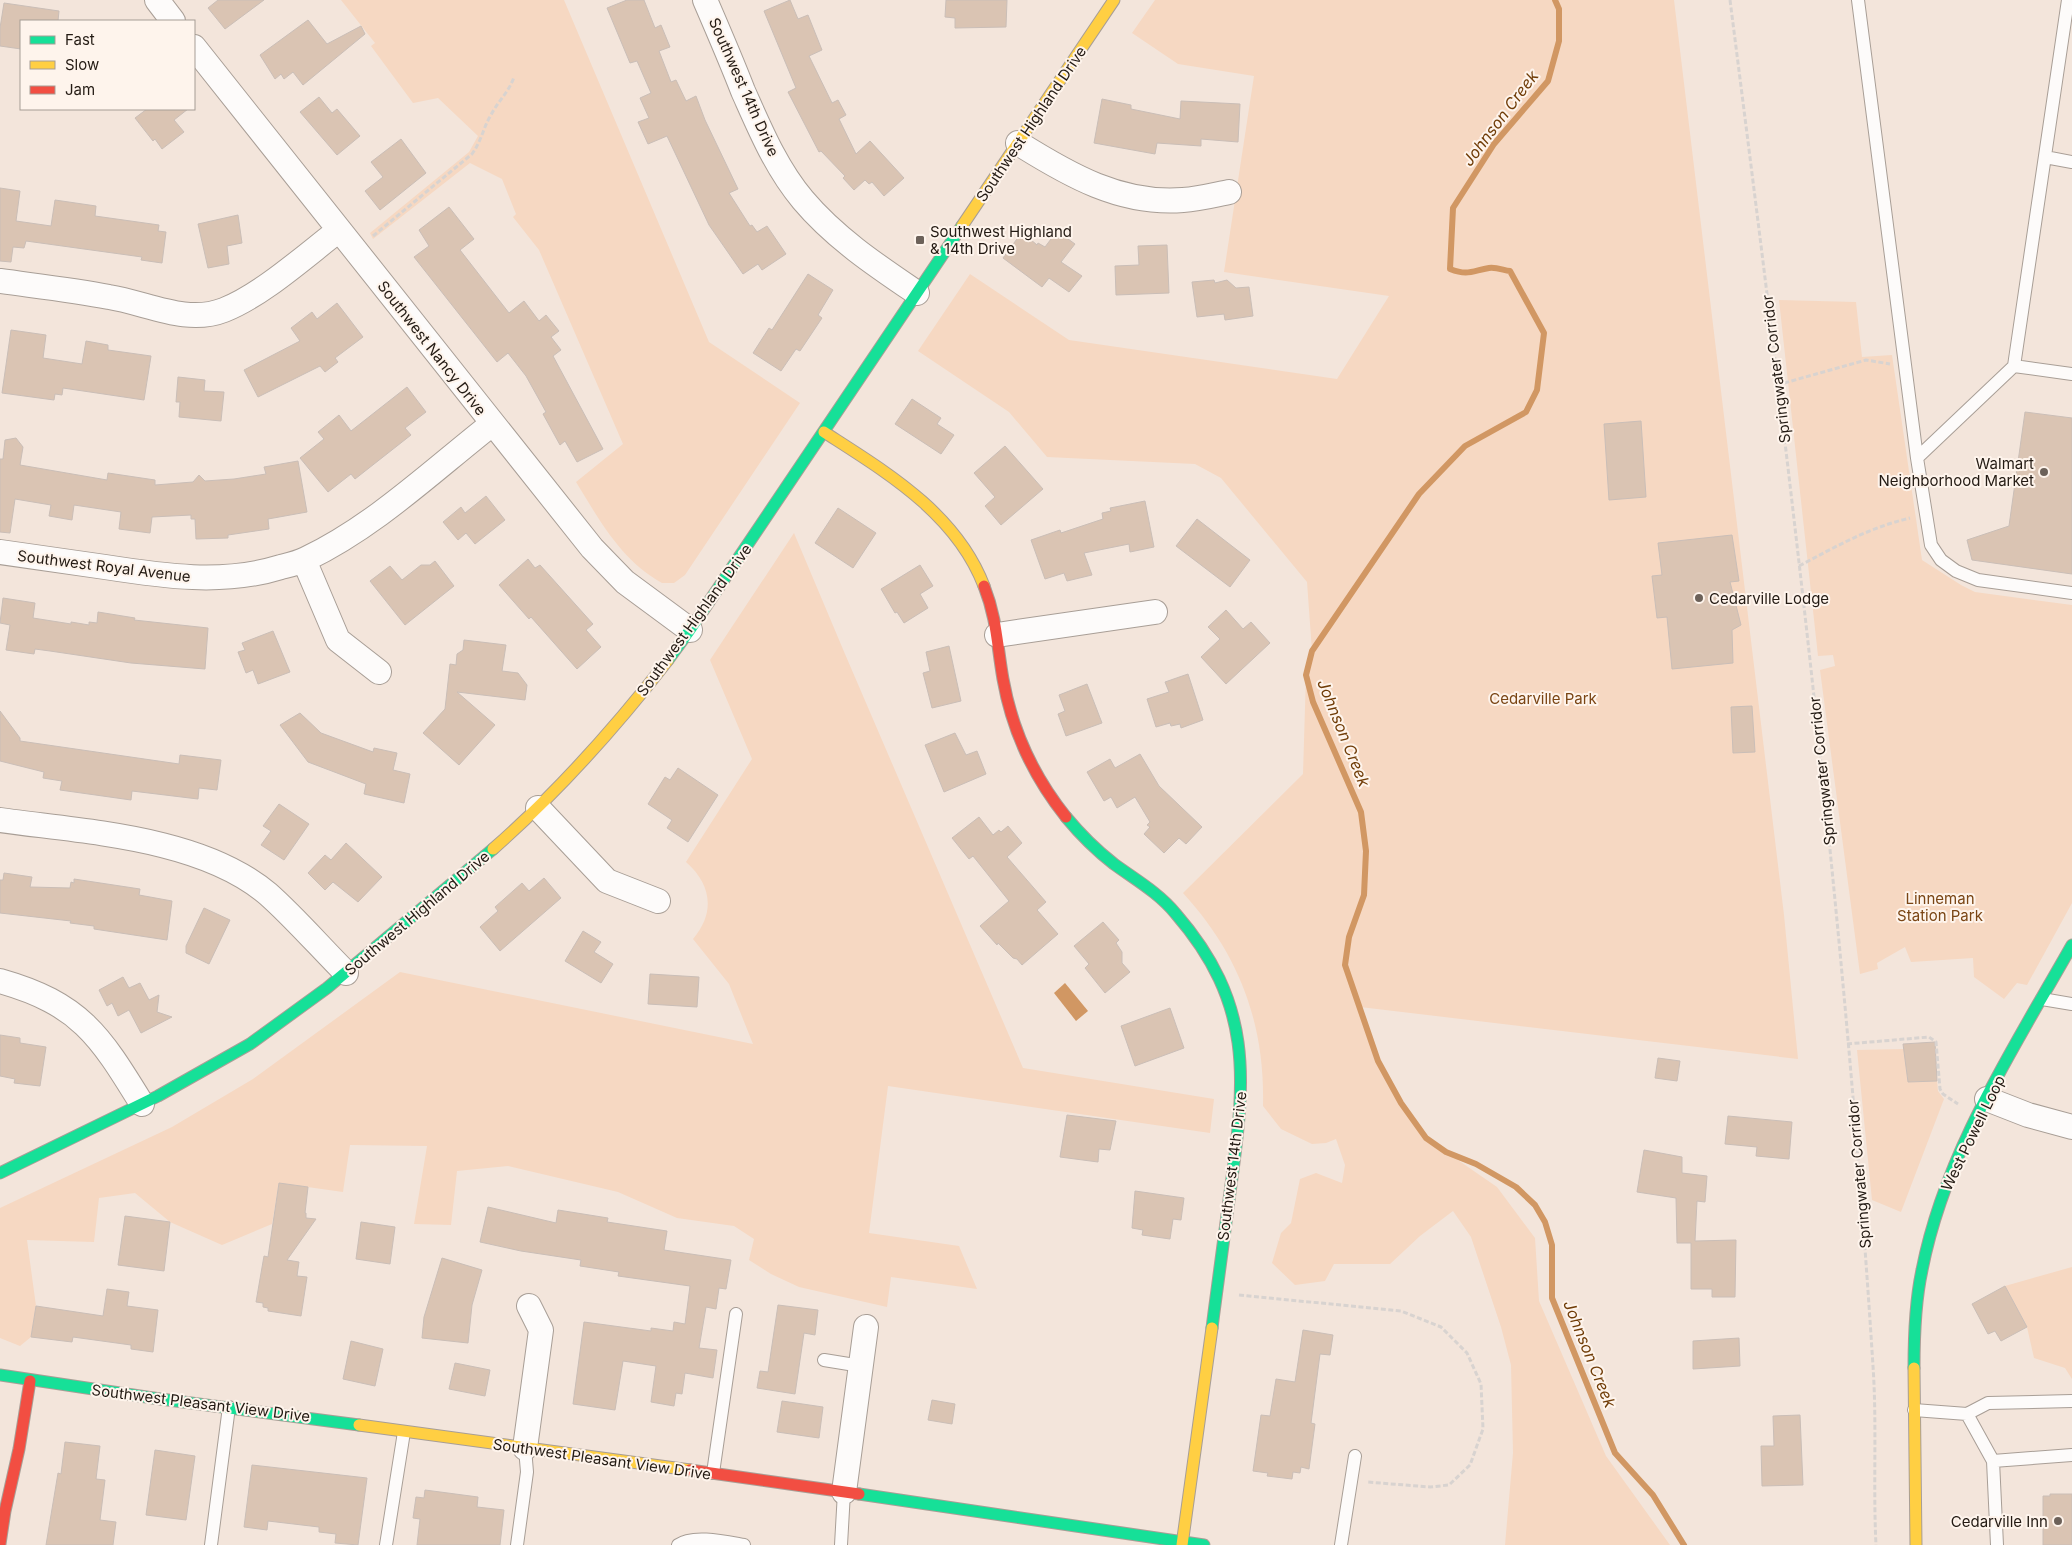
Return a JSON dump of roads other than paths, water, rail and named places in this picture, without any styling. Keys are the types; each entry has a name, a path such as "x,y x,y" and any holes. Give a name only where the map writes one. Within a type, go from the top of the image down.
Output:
{"street":[{"path":"157,0 173,20"},
{"name":"Southwest 14th Drive","path":"705,0 764,140 783,173 803,200 829,226 852,246 918,293"},
{"name":"Southwest Highland Drive","path":"0,1173 142,1104 251,1044 289,1018 475,865 538,808 598,745 647,687 690,630 1114,0"},
{"name":"Southwest Nancy Drive","path":"195,48 492,424 609,567 625,582 690,630"},
{"path":"1018,143 1076,178 1102,189 1130,196 1157,200 1184,200 1229,192"},
{"path":"0,281 111,297 179,315 201,316 222,311 246,300 339,230"},
{"name":"Southwest Royal Avenue","path":"0,552 162,576 201,578 240,576 270,570 304,560 366,524 492,424"},
{"name":"Southwest 14th Drive","path":"824,432 908,489 932,508 952,530 971,558 992,605 1003,678 1015,724 1030,761 1042,783 1074,827 1093,847 1158,896 1182,920 1198,940 1211,963 1223,988 1234,1021 1240,1051 1242,1083 1240,1119 1182,1544"},
{"path":"304,560 338,640 380,672"},
{"path":"997,635 1155,612"},
{"path":"538,808 607,881 658,901"},
{"path":"0,820 168,845 208,860 240,875 268,894 346,973"},
{"name":"West Powell Loop","path":"1916,1545 1914,1410 1916,1322 1925,1253 1948,1182 1983,1107 2072,945"},
{"path":"0,981 26,988 59,1004 86,1024 110,1053 142,1104"},
{"path":"1983,1107 2028,1115 2072,1128"},
{"path":"526,1448 541,1330 529,1306"},
{"path":"844,1492 866,1327"},
{"name":"Southwest Pleasant View Drive","path":"0,1375 11,1382 30,1380 229,1407 844,1492 1182,1544 1204,1545"},
{"path":"0,1544 5,1511 19,1449 30,1380"},
{"path":"3,1464 5,1511"}],"lane":[{"path":"1858,0 1917,458 1931,545 1941,560 1956,571 1978,580 2072,593"},
{"path":"1917,458 2014,366 2068,0"},
{"path":"2045,157 2072,162"},
{"path":"2014,366 2072,374"},
{"path":"2042,999 2072,1004"},
{"path":"713,1474 736,1314"},
{"path":"824,1360 861,1366"},
{"path":"1914,1410 1967,1414 1988,1403 2072,1401"},
{"path":"211,1545 229,1407"},
{"path":"1967,1414 1993,1461 1997,1545"},
{"path":"386,1545 404,1432"},
{"path":"517,1545 527,1472 526,1448"},
{"path":"1341,1545 1355,1456"},
{"path":"1993,1461 2072,1456"},
{"path":"841,1545 844,1492"},
{"path":"678,1545 683,1541 696,1540 722,1541 744,1545"}],"waterway":[{"name":"Johnson Creek","path":"1555,0 1559,9 1559,41 1548,81 1494,144 1453,208 1450,269 1466,273 1492,268 1510,271 1544,333 1537,390 1526,412 1465,446 1419,494 1312,651 1306,675 1313,702 1361,812 1366,851 1364,895 1349,937 1345,965 1378,1061 1401,1103 1426,1138 1446,1152 1476,1164 1516,1187 1535,1205 1545,1222 1552,1245 1552,1298 1615,1453 1653,1495 1684,1545"}],"place":[{"name":"Southwest Highland & 14th Drive","path":"920,240"},
{"name":"Walmart Neighborhood Market","path":"2044,472"},
{"name":"Cedarville Lodge","path":"1699,598"},
{"name":"Cedarville Inn","path":"2058,1521"}],"park label":[{"name":"Cedarville Park","path":"1543,698"},
{"name":"Linneman Station Park","path":"1940,906"}]}
